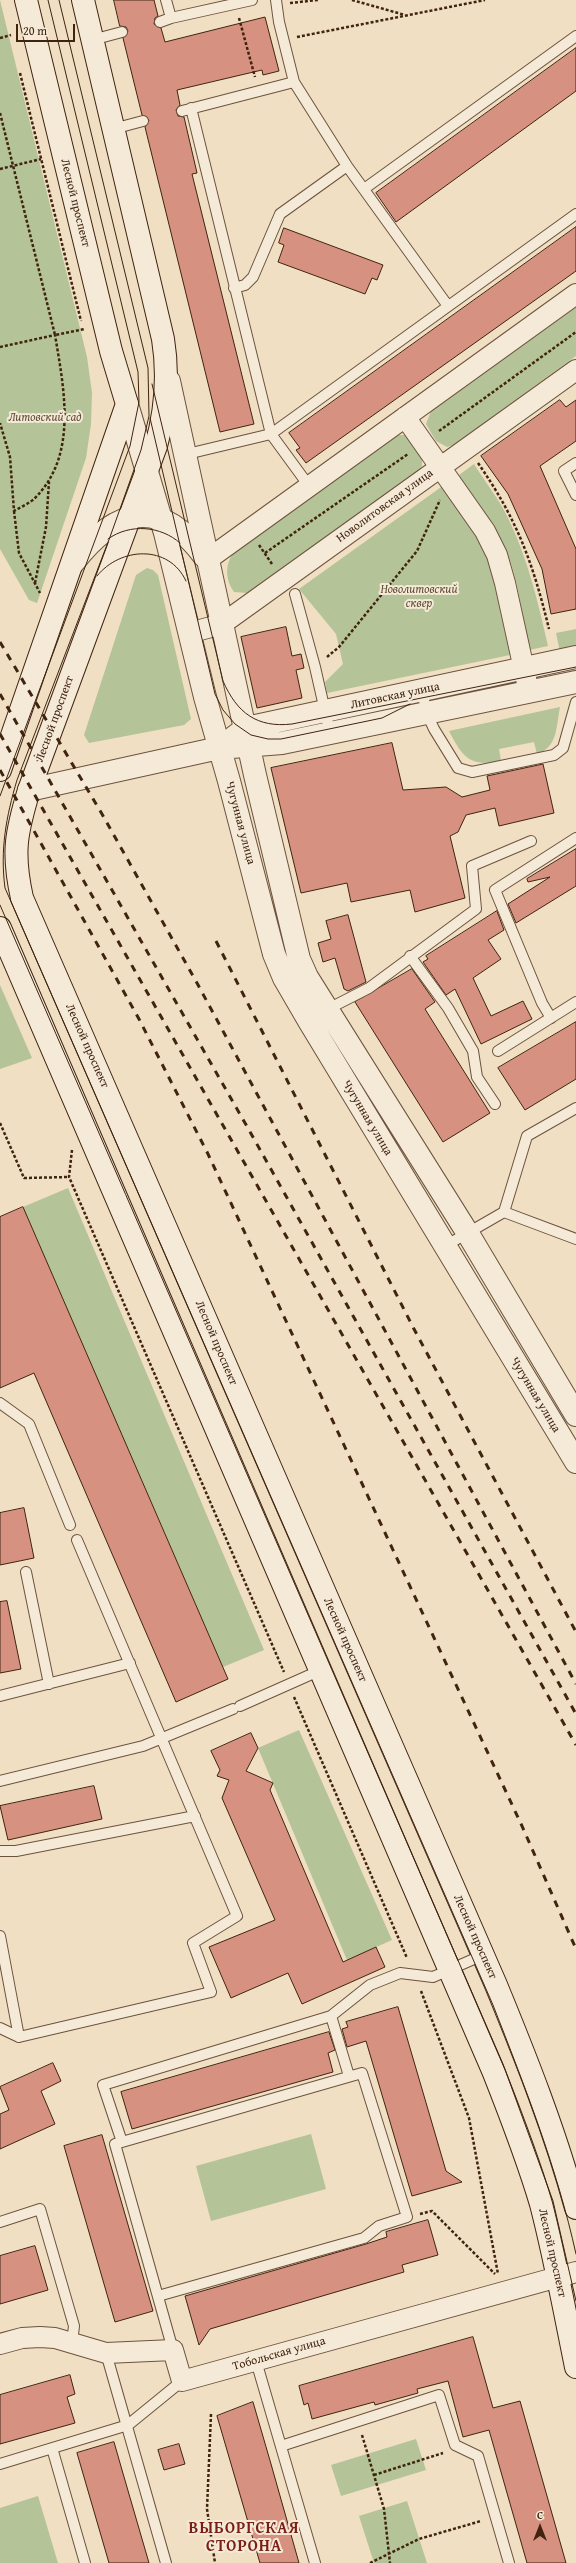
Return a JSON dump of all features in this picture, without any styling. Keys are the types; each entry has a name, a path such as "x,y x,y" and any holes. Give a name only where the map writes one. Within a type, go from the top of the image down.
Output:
{"main road":[{"name":"Лесной проспект","path":"26,0 110,345 161,519 188,633 219,748"},
{"name":"Лесной проспект","path":"82,0 163,340 167,374 183,455 248,737"},
{"name":"Лесной проспект","path":"167,374 162,424 147,470 29,790 17,828 15,848 16,872 22,898 483,1955 534,2077 562,2159 576,2208"},
{"path":"0,770 128,404"},
{"path":"73,563 97,536 130,517 151,515 161,519 189,537 207,560"},
{"name":"Литовская улица","path":"29,790 219,748 325,711 576,657"},
{"name":"Литовская улица","path":"248,737 282,743 576,682"},
{"name":"Чугунная улица","path":"248,737 296,946 307,977 467,1232 576,1415"},
{"name":"Чугунная улица","path":"219,748 274,954 284,978 308,1021 576,1462"},
{"name":"Лесной проспект","path":"0,928 450,1969 518,2134 540,2204 567,2274 576,2367"},
{"path":"206,1404 237,1391"}],"street":[{"path":"207,560 576,294"},
{"name":"Новолитовская улица","path":"188,633 222,624 445,472 576,370"},
{"path":"405,417 445,472 485,532 497,555 506,582 529,692"},
{"name":"Тобольская улица","path":"182,2381 567,2274"},
{"path":"0,2344 40,2337 72,2342 106,2353 173,2350 182,2381"}],"lane":[{"path":"166,0 170,18"},
{"path":"160,22 170,18 252,0"},
{"path":"276,2 283,39 294,82 348,166 448,306"},
{"path":"92,40 122,32"},
{"path":"364,189 576,36"},
{"path":"294,82 186,109 271,434 309,486"},
{"path":"113,129 144,121"},
{"path":"234,288 245,285 253,277 280,214 348,166"},
{"path":"183,455 271,434 576,214"},
{"path":"576,463 564,471 576,495"},
{"path":"295,594 315,667 330,733"},
{"path":"422,691 427,714 458,768 472,772 554,755 563,748 576,702"},
{"path":"551,1018 542,1003 495,890 576,838"},
{"path":"308,1021 327,1009 369,988 410,956 476,909 472,866 531,841"},
{"path":"410,956 458,1026 473,1051 477,1076 495,1104"},
{"path":"498,1051 576,1002"},
{"path":"445,1246 504,1212 527,1136 576,1108"},
{"path":"504,1212 576,1239"},
{"path":"0,1403 29,1424 70,1525"},
{"path":"0,2028 18,2037 212,1992 193,1943 237,1916 163,1739 77,1540"},
{"path":"26,1572 49,1684"},
{"path":"0,1696 130,1663"},
{"path":"0,1781 163,1739 321,1670"},
{"path":"0,1851 16,1850 195,1816"},
{"path":"0,1936 18,2037"},
{"path":"122,2142 102,2085 331,2016 370,1985 400,1973 433,1977 483,1955"},
{"path":"331,2016 349,2076"},
{"path":"158,2296 364,2238 379,2226 407,2217 362,2073 115,2144 173,2350"},
{"path":"0,2222 40,2210 74,2326 72,2342"},
{"path":"106,2353 128,2425 166,2563"},
{"path":"256,2361 315,2563"},
{"path":"0,2464 128,2425 182,2381"},
{"path":"281,2446 439,2395 455,2445 478,2456 509,2563"},
{"path":"52,2448 86,2563"}],"path":[{"path":"276,2 318,0"},
{"path":"352,0 406,15"},
{"path":"283,39 485,0"},
{"path":"236,4 258,91"},
{"path":"10,28 13,43"},
{"path":"0,38 11,36"},
{"path":"0,347 85,329 79,318 19,66"},
{"path":"0,113 55,335 66,398 59,457 49,482 46,526 35,583"},
{"path":"0,169 41,159"},
{"path":"432,436 576,332"},
{"path":"0,423 10,457 19,553 43,598"},
{"path":"265,553 412,452"},
{"path":"474,458 495,487 524,543 536,576 549,629"},
{"path":"315,667 339,647 417,551 434,518 445,472"},
{"path":"14,511 34,499 49,482"},
{"path":"258,543 273,565"},
{"path":"0,1123 24,1178 69,1177"},
{"path":"73,1144 69,1177 270,1642"},
{"path":"307,1725 414,1975 469,2118 498,2277 432,2211 407,2217"},
{"path":"211,2414 206,2508 215,2563"},
{"path":"362,2437 384,2509 390,2563"},
{"path":"374,2475 441,2454"},
{"path":"370,2563 420,2540 496,2517"}],"green space":[{"name":"Литовский сад","path":"0,0 87,357 92,393 91,424 86,458 37,603 29,600 0,549"},
{"path":"576,307 576,356 453,445 447,447 436,441 426,424 431,411"},
{"path":"399,435 407,435 422,454 422,466 418,471 247,593 234,592 229,583 227,572 227,567 233,553 392,438"},
{"path":"474,464 500,504 515,533 532,581 548,646 529,650 517,585 510,560 500,538 459,475"},
{"name":"Новолитовский сквер","path":"444,485 487,549 510,655 327,693 325,682 343,664 336,634 299,589"},
{"path":"147,568 153,570 158,575 191,719 184,725 89,743 84,735 136,575"},
{"path":"576,629 576,649 560,652 556,633"},
{"path":"560,707 555,735 549,747 537,754 534,742 499,749 501,761 482,763 463,754 449,731"},
{"path":"0,985 32,1058 0,1069"},
{"path":"68,1188 264,1650 223,1667 23,1207"},
{"path":"299,1730 392,1940 347,1960 258,1748"},
{"path":"311,2134 326,2189 211,2221 196,2166"},
{"path":"416,2439 426,2470 341,2496 331,2465"},
{"path":"38,2496 58,2563 0,2563 0,2508"},
{"path":"407,2501 427,2563 374,2563 359,2516"}],"building":[{"path":"114,0 154,0 158,16 155,18 154,24 161,28 165,42 265,17 279,71 263,75 262,70 177,90 180,105 176,110 178,116 184,117 197,173 192,174 254,424 220,432 145,127 149,120 142,115 123,38 128,31 126,27 120,26"},
{"path":"576,48 576,91 396,222 376,193"},
{"path":"576,227 576,271 306,463 296,450 300,448 289,433"},
{"path":"284,228 383,265 377,280 372,278 365,294 278,262 284,245 279,243"},
{"path":"560,400 566,407 576,400 576,441 540,466 576,549 576,609 551,614 542,569 508,494 481,456"},
{"path":"286,627 292,656 301,654 304,668 296,670 302,698 257,708 241,637"},
{"path":"392,743 403,790 446,787 462,797 490,790 487,776 543,764 554,813 499,826 495,808 466,815 458,832 450,836 465,898 415,912 410,890 351,902 347,883 301,893 271,768"},
{"path":"576,849 576,886 516,923 508,904 550,877 528,882 527,879"},
{"path":"497,911 504,930 488,940 501,959 473,978 491,1016 523,1001 532,1019 481,1044 455,989 446,995 423,962 428,959 426,956"},
{"path":"348,915 366,982 348,991 344,989 335,958 323,962 318,943 331,939 326,921"},
{"path":"412,969 435,1002 425,1009 490,1113 443,1142 355,1002"},
{"path":"576,1022 576,1079 525,1110 498,1068"},
{"path":"23,1207 228,1679 176,1702 34,1373 0,1388 0,1217"},
{"path":"24,1508 34,1558 0,1565 0,1513"},
{"path":"7,1601 21,1669 0,1673 0,1602"},
{"path":"251,1733 258,1748 246,1771 273,1783 270,1790 343,1962 376,1947 385,1967 302,2004 288,1973 231,1998 209,1947 275,1920 222,1798 229,1780 217,1776 220,1770 211,1751"},
{"path":"94,1786 102,1819 8,1840 0,1806"},
{"path":"398,2007 446,2171 462,2182 412,2196 366,2041 347,2047 342,2029 348,2027 346,2022"},
{"path":"329,2032 335,2050 328,2053 333,2072 132,2129 121,2092"},
{"path":"53,2063 61,2081 41,2091 55,2124 0,2149 0,2114 9,2110 0,2087"},
{"path":"102,2135 153,2311 115,2322 64,2146"},
{"path":"428,2220 438,2255 402,2265 404,2272 210,2329 199,2345 185,2296 366,2244 387,2237 386,2232"},
{"path":"35,2246 48,2290 0,2304 0,2256"},
{"path":"473,2337 493,2408 520,2401 566,2563 527,2563 489,2430 463,2437 448,2381 417,2389 418,2393 375,2405 374,2402 312,2419 308,2403 304,2405 299,2386"},
{"path":"70,2375 75,2394 67,2397 75,2423 0,2444 0,2395"},
{"path":"253,2402 299,2563 260,2563 217,2416"},
{"path":"114,2442 149,2563 109,2563 77,2453"},
{"path":"179,2444 185,2464 164,2470 158,2450"}],"tram line":[{"path":"0,796 130,446 139,402 138,372 48,0"},
{"path":"59,0 148,368 149,416 141,450 110,537 17,780 5,834 3,860 5,888 493,2005 550,2159 560,2190 576,2254"},
{"path":"152,384 223,681 235,702 250,716 258,721 268,723 280,725 292,724 576,667"},
{"path":"150,418 215,694 223,710 235,724 251,735 268,739 281,739 382,718 410,704"},
{"path":"108,539 126,530 145,529 164,533 180,543"},
{"path":"97,576 107,566 118,559 131,555 144,554 156,556 168,561 178,569 186,581"},
{"path":"0,905 503,2064 553,2201 576,2301"}],"railway":[{"path":"0,642 102,814 197,983 576,1684"},
{"path":"0,694 249,1130 576,1714"},
{"path":"0,734 576,1745"},
{"path":"0,770 139,1019 208,1154 522,1826 576,1949"},
{"path":"216,941 414,1329 576,1632"}],"district":[{"name":"ВЫБОРГСКАЯ СТОРОНА","path":"244,2538"}]}
